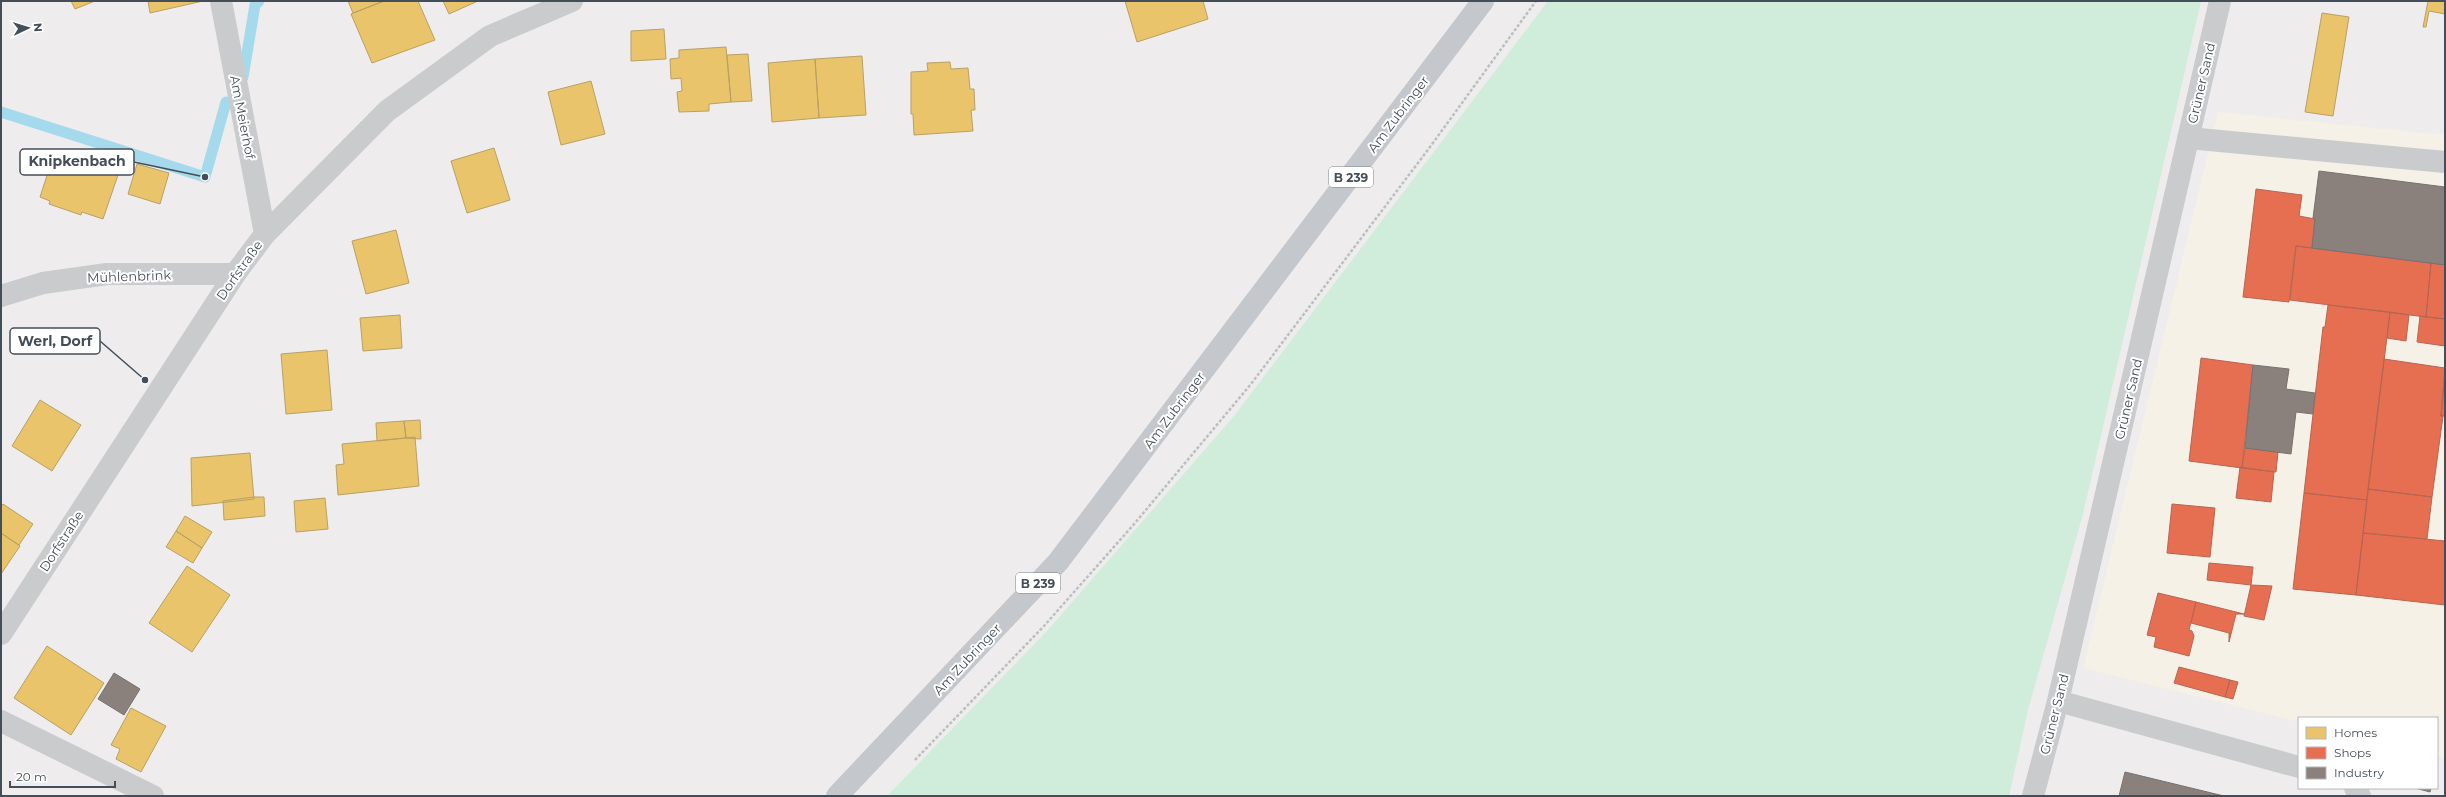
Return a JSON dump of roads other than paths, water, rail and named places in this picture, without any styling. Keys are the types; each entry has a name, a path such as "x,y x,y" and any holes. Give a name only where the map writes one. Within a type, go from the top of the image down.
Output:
{"main road":[{"name":"Am Zubringer","path":"837,796 1058,562 1483,1"}],"street":[{"name":"Am Meierhof","path":"222,1 265,234"},
{"name":"Dorfstraße","path":"1,634 235,274 265,234 387,111 490,36 572,1"},
{"name":"Grüner Sand","path":"2033,796 2058,701 2220,1"},
{"path":"2188,138 2445,162"},
{"name":"Mühlenbrink","path":"1,296 43,283 107,274 235,274"},
{"path":"2058,701 2298,766"},
{"path":"1,721 153,796"}],"waterway":[{"path":"243,77 255,5 259,1"},
{"path":"1,112 205,177 226,102"}],"place":[{"name":"Knipkenbach","path":"205,177"},
{"name":"Werl, Dorf","path":"145,380"}]}
